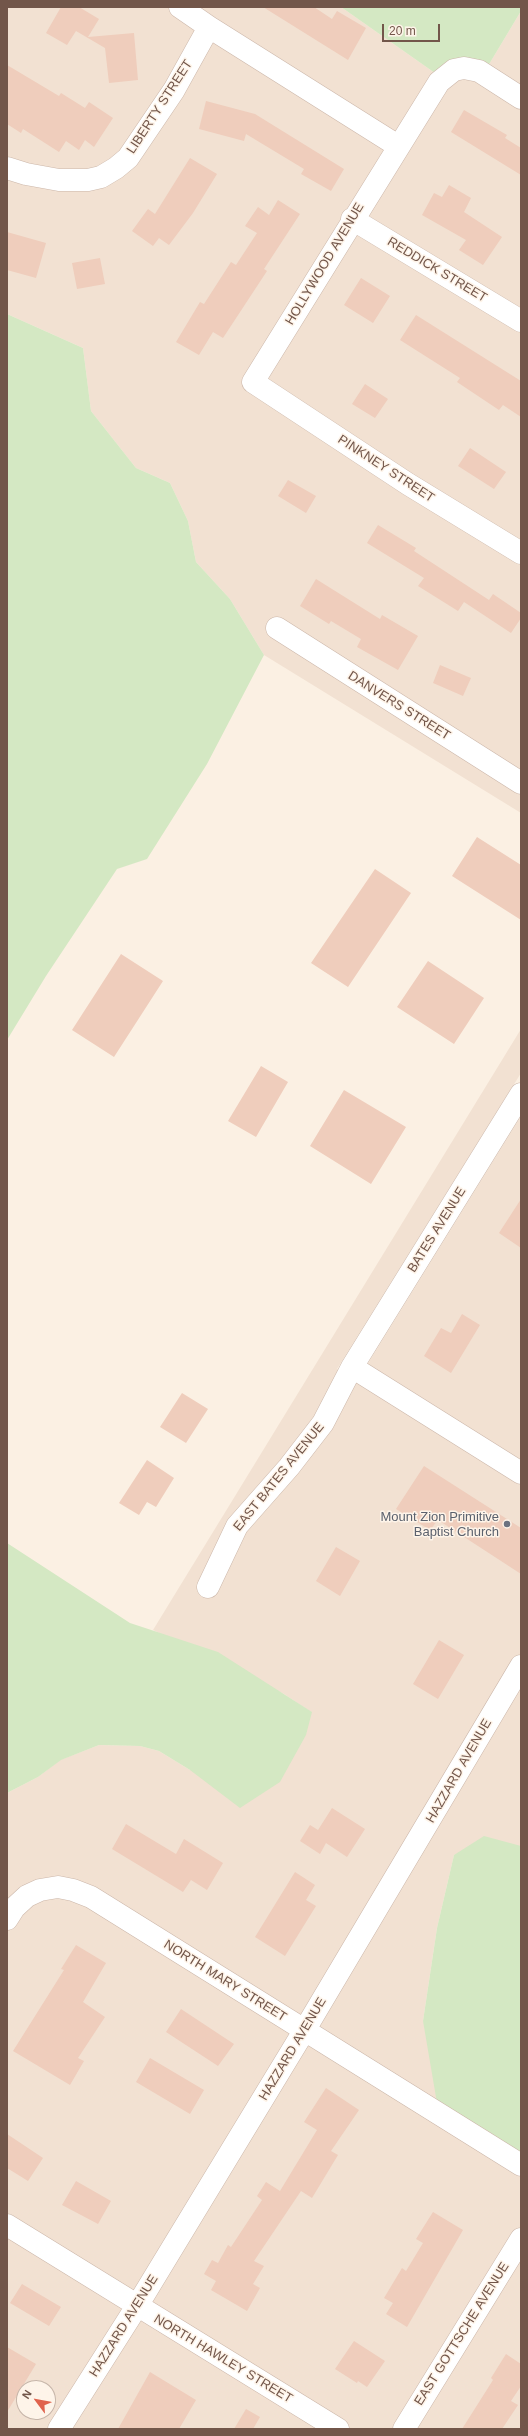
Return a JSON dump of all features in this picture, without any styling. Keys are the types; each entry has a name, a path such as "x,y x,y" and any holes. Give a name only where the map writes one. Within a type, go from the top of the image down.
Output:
{"street":[{"path":"180,7 209,27 398,146"},
{"name":"LIBERTY STREET","path":"7,168 26,174 53,179 88,180 101,177 116,168 128,158 149,129 209,27"},
{"name":"HOLLYWOOD AVENUE","path":"253,382 352,219 439,82 454,70 464,68 479,70 521,98"},
{"name":"REDDICK STREET","path":"352,219 521,321"},
{"name":"PINKNEY STREET","path":"253,382 408,484 521,553"},
{"name":"DANVERS STREET","path":"277,628 521,783"},
{"name":"BATES AVENUE","path":"352,1367 514,1122 521,1094"},
{"path":"352,1367 521,1473"},
{"name":"EAST BATES AVENUE","path":"208,1587 237,1526 289,1467 323,1423 352,1367"},
{"name":"HAZZARD AVENUE","path":"59,2429 137,2306 304,2031 521,1666"},
{"name":"NORTH MARY STREET","path":"7,1920 14,1908 28,1896 46,1888 74,1890 91,1897 521,2165"},
{"name":"NORTH HAWLEY STREET","path":"7,2225 338,2429"},
{"name":"EAST GOTTSCHE AVENUE","path":"404,2429 521,2239"}],"shaded area":[{"path":"7,7 341,7 442,78 485,71 521,11 521,813 264,655 230,599 196,562 188,521 170,483 136,468 91,411 83,348 7,314"},
{"path":"521,1029 521,1073 337,1369 521,1485 521,1846 454,1855 437,1928 423,2021 521,2158 521,2429 7,2429 7,1793 38,1777 60,1760 99,1745 140,1746 159,1751 190,1770 311,1712 284,1694 153,1630"},
{"path":"521,1116 521,1462 367,1365"}],"green space":[{"path":"341,7 521,7 521,11 485,71 442,78"},
{"path":"7,314 83,348 91,411 136,468 170,483 188,521 196,562 230,599 264,655 207,764 147,859 117,869 46,976 7,1040"},
{"path":"7,1543 130,1623 218,1652 312,1712 306,1735 280,1782 240,1808 190,1770 159,1751 140,1746 99,1745 61,1760 38,1777 7,1793"},
{"path":"484,1836 521,1846 521,2158 438,2109 423,2021 437,1928 454,1855"}],"building":[{"path":"61,7 79,7 99,19 88,37 134,33 138,80 109,83 105,48 76,31 67,45 46,33"},
{"path":"263,7 314,7 332,19 337,11 366,28 348,60"},
{"path":"7,65 59,96 61,93 85,108 89,102 113,118 94,147 85,140 79,150 66,141 59,152 23,129 21,133 7,124"},
{"path":"206,101 255,114 344,169 331,191 301,174 304,169 246,134 244,141 199,129"},
{"path":"464,110 507,135 505,138 521,148 521,175 451,132"},
{"path":"190,158 217,174 193,213 169,245 159,238 153,246 132,231 148,209 155,214"},
{"path":"449,185 471,198 464,212 502,237 483,265 459,250 466,240 422,215 434,193 442,197"},
{"path":"278,200 300,214 264,269 267,271 223,338 213,332 199,355 176,342 200,302 204,304 231,262 236,265 257,233 245,226 258,207 269,215"},
{"path":"7,232 46,243 36,278 7,270"},
{"path":"100,258 105,284 77,289 72,263"},
{"path":"361,278 390,296 373,323 344,305"},
{"path":"416,315 521,381 521,417 503,405 499,410 457,382 460,378 400,340"},
{"path":"365,384 388,399 375,418 352,404"},
{"path":"470,448 506,472 494,489 458,466"},
{"path":"288,480 316,496 306,513 278,496"},
{"path":"378,525 416,548 414,551 489,600 493,594 521,613 521,618 511,633 464,602 458,611 418,586 424,578 367,543"},
{"path":"316,579 380,619 382,615 418,636 398,670 357,647 361,639 331,621 329,624 300,606"},
{"path":"440,665 471,678 463,696 433,683"},
{"path":"477,837 521,865 521,920 452,876"},
{"path":"375,869 411,893 348,987 311,963"},
{"path":"121,954 163,981 114,1057 72,1030"},
{"path":"428,961 484,998 454,1044 397,1007"},
{"path":"261,1066 288,1082 256,1137 228,1121"},
{"path":"344,1090 406,1127 371,1184 310,1146"},
{"path":"521,1199 521,1248 499,1233"},
{"path":"462,1314 480,1325 451,1373 424,1356 441,1328 451,1333"},
{"path":"182,1393 208,1409 186,1443 160,1427"},
{"path":"147,1460 174,1478 156,1507 147,1502 139,1515 119,1503"},
{"path":"424,1466 521,1528 521,1574 438,1520 430,1530 396,1509"},
{"path":"336,1547 360,1561 340,1596 316,1581"},
{"path":"439,1640 464,1655 438,1699 413,1684"},
{"path":"332,1808 365,1829 347,1857 326,1843 320,1854 300,1841 310,1825 318,1830"},
{"path":"126,1824 176,1854 184,1839 223,1863 207,1890 191,1880 183,1892 112,1849"},
{"path":"295,1872 315,1885 306,1900 316,1906 285,1956 255,1937"},
{"path":"76,1945 106,1963 83,2002 105,2017 78,2058 84,2061 70,2085 13,2051 64,1970 61,1969"},
{"path":"181,2009 234,2044 218,2066 166,2032"},
{"path":"150,2058 204,2090 190,2114 136,2082"},
{"path":"326,2088 359,2110 331,2151 338,2155 312,2198 301,2191 254,2261 264,2266 253,2284 260,2288 247,2311 211,2290 216,2281 204,2274 212,2260 218,2263 228,2245 231,2247 262,2200 257,2196 266,2182 280,2191 317,2130 304,2122"},
{"path":"7,2134 43,2158 28,2181 7,2168"},
{"path":"76,2181 111,2201 98,2224 62,2205"},
{"path":"433,2212 463,2230 407,2327 386,2314 393,2303 384,2298 402,2268 406,2271 423,2243 416,2239"},
{"path":"22,2284 61,2307 49,2326 10,2303"},
{"path":"354,2341 385,2361 367,2387 358,2381 357,2383 335,2369"},
{"path":"7,2347 36,2364 26,2380 16,2380 16,2397 7,2412"},
{"path":"506,2354 521,2364 521,2386 511,2401 518,2405 502,2429 462,2429 493,2380 491,2378"},
{"path":"150,2372 196,2400 179,2429 118,2429"},
{"path":"246,2409 260,2417 253,2429 234,2429"}],"place":[{"name":"Mount Zion Primitive Baptist Church","path":"507,1524"}]}
